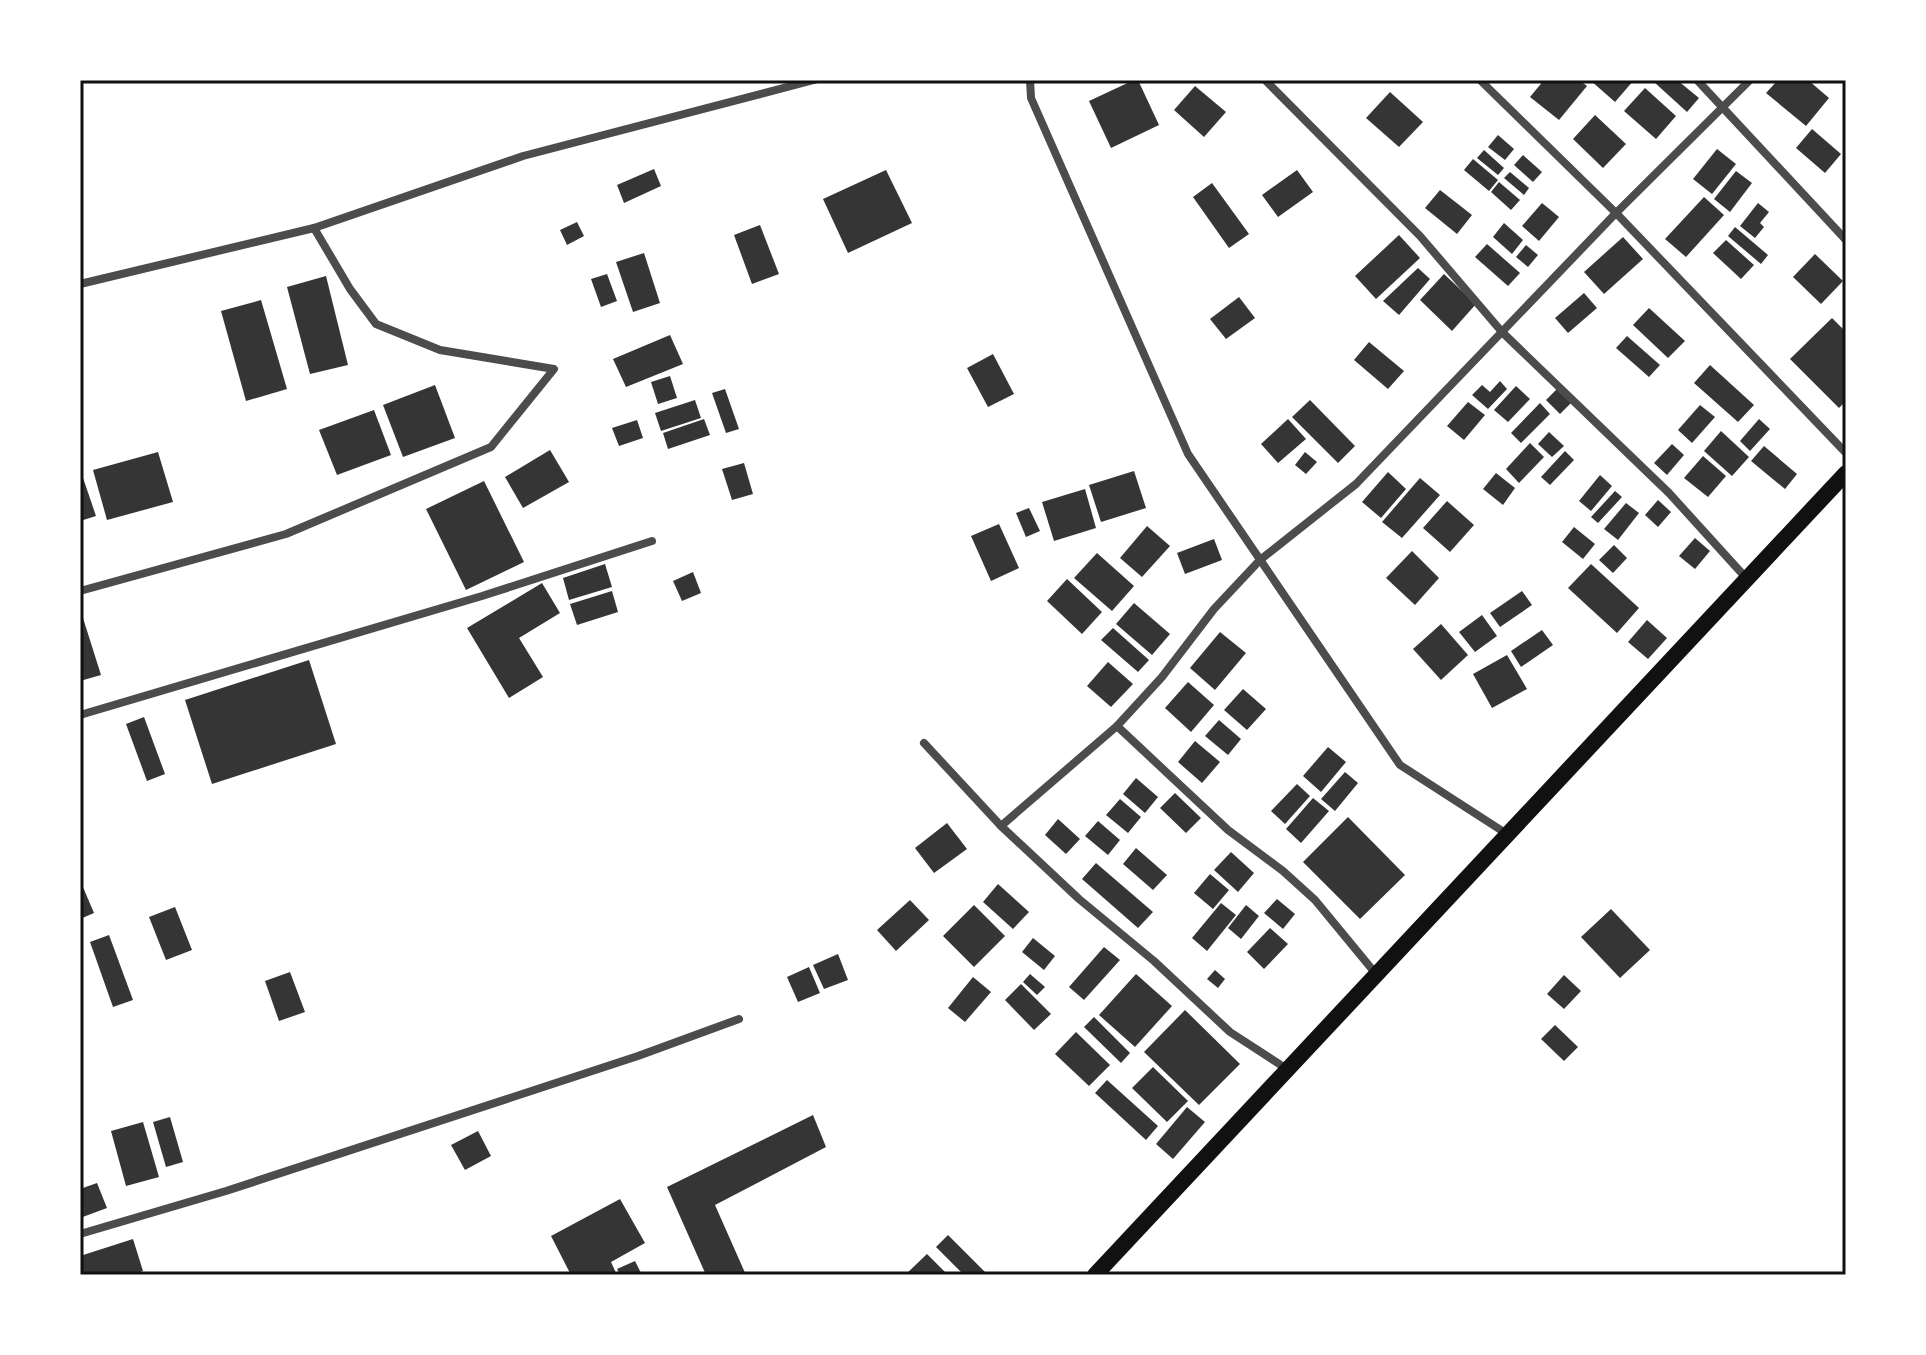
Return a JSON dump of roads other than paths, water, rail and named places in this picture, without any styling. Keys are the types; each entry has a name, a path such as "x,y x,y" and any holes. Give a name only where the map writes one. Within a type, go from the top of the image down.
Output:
{"main road":[{"path":"1095,1275 1846,473"}],"street":[{"path":"80,284 314,228 523,156 814,80"},
{"path":"1030,80 1031,98 1188,454 1400,765 1507,834"},
{"path":"1265,80 1420,236 1502,332 1669,493 1747,579"},
{"path":"1480,80 1616,213 1846,453"},
{"path":"1697,80 1846,240"},
{"path":"1001,826 1117,726 1162,677 1214,609 1260,560 1356,484 1616,213 1750,80"},
{"path":"80,591 286,534 491,447 554,369 440,350 376,324 350,289 314,228"},
{"path":"80,715 482,596 652,541"},
{"path":"1117,726 1228,830 1283,871 1315,900 1376,974"},
{"path":"924,743 1001,826 1079,899 1154,961 1230,1032 1287,1069"},
{"path":"80,1234 241,1186 638,1056 739,1019"}]}
